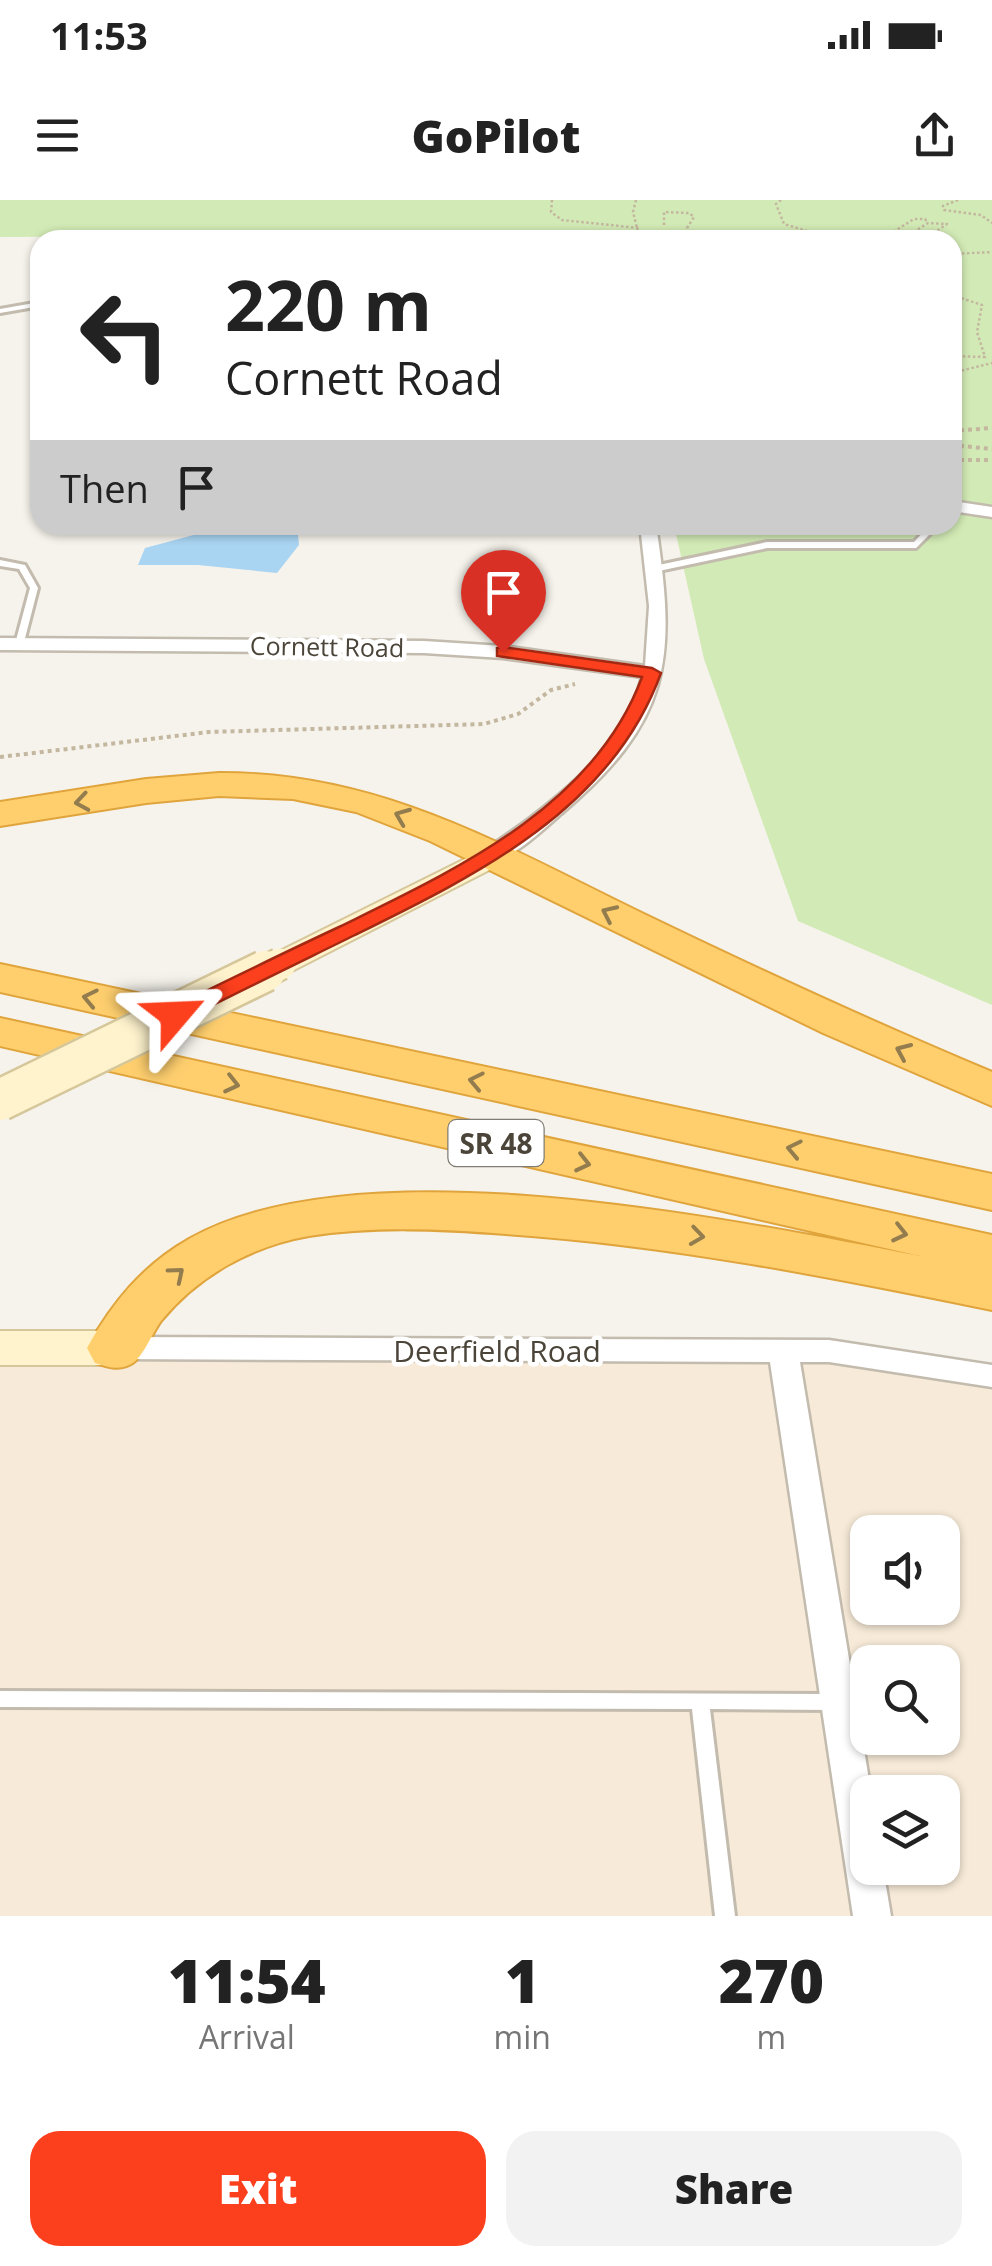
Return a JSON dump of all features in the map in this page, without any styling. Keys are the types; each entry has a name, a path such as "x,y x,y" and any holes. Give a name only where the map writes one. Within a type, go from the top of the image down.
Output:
{"highway":[{"path":"0,814 190,786 296,787 390,811 992,1090"},
{"name":"SR 48","path":"0,978 992,1192"},
{"name":"SR 48","path":"0,1032 992,1254"},
{"path":"116,1348 141,1306 211,1250 276,1225 371,1212 442,1212 609,1223 745,1243 992,1290"}],"street":[{"path":"962,508 992,512"},
{"path":"0,1100 415,898 491,856 560,805 601,764 639,709 652,673 658,627 649,535"},
{"name":"Cornett Road","path":"0,644 424,648 503,652 652,673"},
{"name":"Deerfield Road","path":"0,1348 829,1351 992,1376"},
{"path":"784,1351 872,1916"}],"lane":[{"path":"1,311 30,306"},
{"path":"654,569 766,545 916,544 925,535"},
{"path":"0,563 22,566 34,588 20,644"},
{"path":"0,1699 837,1702"},
{"path":"700,1702 724,1916"}],"path":[{"path":"552,200 551,212 562,220 638,228 633,212 636,200"},
{"path":"781,200 776,211 784,224 804,230"},
{"path":"958,200 943,206 944,210 982,215 992,223"},
{"path":"664,224 664,212 689,213 694,217 689,230"},
{"path":"897,230 921,218 928,224"},
{"path":"907,224 909,230"},
{"path":"918,230 928,224 948,224 935,230"},
{"path":"962,254 992,252"},
{"path":"962,298 982,305 977,332 985,357 962,356"},
{"path":"962,371 992,364"},
{"path":"962,430 992,428"},
{"path":"962,446 992,449"},
{"path":"962,460 992,460"},
{"path":"0,757 209,732 484,724 518,714 552,690 577,684"}],"shaded area":[{"path":"0,1350 783,1351 992,1385 992,1916 0,1916"}],"green space":[{"path":"0,200 992,200 992,1005 798,921 704,659 676,535 962,535 962,230 30,230 30,237 0,237"}],"water":[{"path":"194,535 298,535 299,545 277,573 198,565 138,565 145,548"}],"route":[{"path":"175,1015 458,876 519,836 560,805 601,764 639,709 652,673 503,652"}]}
